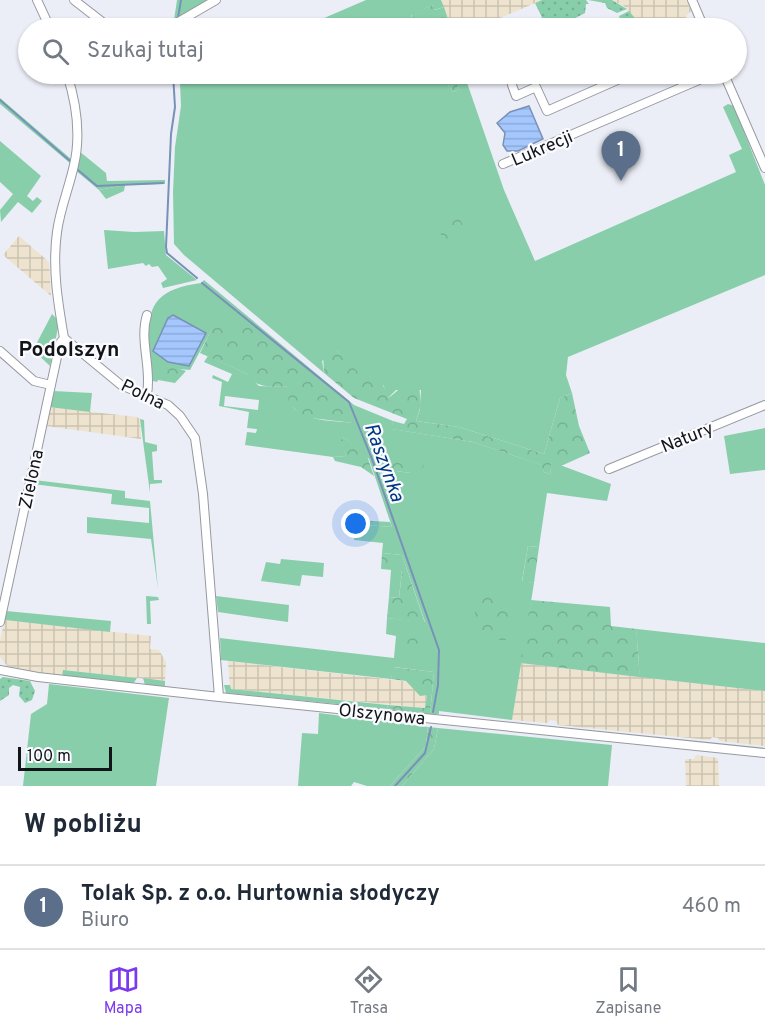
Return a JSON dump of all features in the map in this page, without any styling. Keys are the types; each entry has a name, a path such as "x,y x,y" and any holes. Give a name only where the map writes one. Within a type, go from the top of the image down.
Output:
{"street":[{"path":"36,0 45,18"},
{"path":"74,0 97,18"},
{"path":"187,18 216,0"},
{"path":"692,0 700,18"},
{"path":"64,339 56,291 56,241 59,218 75,163 77,138 75,106 70,84"},
{"path":"512,86 516,96 536,87 547,111 608,84"},
{"name":"Lukrecji","path":"503,164 690,84"},
{"path":"728,84 765,168"},
{"path":"147,315 145,331 149,383 147,394"},
{"name":"Zielona","path":"0,622 60,343 64,339"},
{"name":"Polna","path":"64,339 121,385 147,394 168,405 180,416 195,438 203,494 219,697"},
{"path":"0,351 34,381 51,385"},
{"name":"Natury","path":"609,469 765,405"},
{"name":"Olszynowa","path":"0,670 38,677 219,697 765,753"}],"shaded area":[{"path":"441,0 542,0 500,18 447,18"},
{"path":"612,0 686,0 691,11 686,18 634,18 624,6"},
{"path":"19,236 49,262 51,296 3,255"},
{"path":"49,407 137,417 140,419 141,439 46,426"},
{"path":"5,620 151,636 150,649 159,650 166,662 165,681 64,670 62,677 7,666 0,657 0,640"},
{"path":"228,661 429,684 425,708 230,689"},
{"path":"520,663 765,691 765,746 720,741 712,737 710,740 558,725 556,721 550,720 547,723 512,720"},
{"path":"696,755 718,758 719,786 686,786 685,759 694,759"}],"green space":[{"path":"177,0 211,0 178,18 174,18"},
{"path":"366,0 441,0 444,7 434,10 432,5 411,15 412,18 324,18"},
{"path":"542,0 586,0 589,4 586,4 585,13 576,18 542,18 535,3"},
{"path":"588,0 612,0 627,9 617,13 607,8 605,3"},
{"path":"432,5 435,10 444,7 448,18 412,18 411,14"},
{"path":"629,11 635,18 620,18 619,16"},
{"path":"180,84 448,84 453,92 459,89 457,84 467,84 504,190 535,261 736,172 729,155 742,149 723,107 728,104 734,106 765,185 765,275 568,357 566,375 572,393 560,398 544,454 459,427 416,421 420,409 421,390 396,390 388,398 385,396 384,386 375,379 362,376 352,369 337,351 322,361 324,373 184,255 174,244 175,147 181,106"},
{"path":"448,84 457,84 459,89 453,92"},
{"path":"0,98 71,159 71,164 0,104"},
{"path":"0,141 41,176 27,196 33,201 37,197 42,201 32,213 18,202 1,222 0,210 13,194 0,182"},
{"path":"79,151 106,173 107,181 165,180 165,184 125,185 99,190 75,170"},
{"path":"125,185 124,191 106,199 99,190"},
{"path":"455,214 460,217 464,230 458,242 446,251 438,226"},
{"path":"104,230 164,231 166,255 197,280 163,288 161,283 167,279 158,266 152,267 149,264 146,266 143,263 108,269"},
{"path":"204,280 354,405 393,421 392,429 473,442 542,465 544,472 550,474 552,462 611,484 607,501 547,493 539,547 528,546 522,581 534,583 512,720 439,711 439,714 430,714 434,672 394,667 391,679 221,660 220,638 394,658 396,636 386,634 387,618 425,622 402,555 382,553 383,543 354,540 356,524 392,527 369,459 345,438 341,440 346,456 333,457 245,445 247,432 256,433 257,429 247,428 249,412 219,406 222,382 212,378 213,375 228,382 232,374 204,362 208,356 247,374 259,386 291,387 290,399 294,407 310,417 354,423 305,374 213,327 190,370 170,368 150,359 149,328 154,306 170,291 201,283","holes":["225,396 259,400 258,410 224,406","375,460 424,466 411,473 388,470 394,490 387,489"]},
{"path":"52,314 56,318 58,328 50,366 33,350"},
{"path":"245,322 305,373 307,372 347,404 354,423 302,417 288,401 290,387 260,385 247,374 200,353 213,326"},
{"path":"328,351 337,351 362,376 380,377 388,398 410,383 419,384 421,405 416,421 459,427 544,454 560,398 572,393 579,426 590,453 561,466 552,463 550,474 544,472 541,465 473,442 391,429 393,421 404,424 407,419 354,398 324,373 323,355"},
{"path":"150,359 186,371 175,383 153,381"},
{"path":"53,391 92,393 90,412 49,407"},
{"path":"140,419 144,420 145,442 157,445 157,451 152,452 154,480 162,480 162,483 150,484 150,493"},
{"path":"765,428 765,470 730,474 724,436"},
{"path":"345,438 355,446 364,447 374,476 361,467 335,461 333,457 346,456 340,440"},
{"path":"375,459 424,465 419,478 411,473 388,470 394,490 387,489"},
{"path":"34,480 125,491 125,498 150,501 158,589 151,539 87,533 87,517 149,523 149,508 111,504 112,494 33,484"},
{"path":"356,520 390,522 392,527 356,524"},
{"path":"528,546 539,547 534,583 522,582"},
{"path":"382,553 402,555 425,623 387,618 389,597 399,598 402,571 381,569"},
{"path":"281,559 324,563 323,577 302,575 300,586 261,581 266,562 280,564"},
{"path":"391,570 402,570 399,598 389,597"},
{"path":"473,593 512,598 506,640 490,637 476,626"},
{"path":"146,596 158,597 159,600 150,601 151,624 147,624"},
{"path":"216,596 289,605 288,622 218,612"},
{"path":"531,600 610,607 611,626 637,629 639,677 520,663"},
{"path":"6,611 111,621 110,632 5,620"},
{"path":"637,629 765,643 765,691 639,677"},
{"path":"406,636 423,639 422,651 404,650"},
{"path":"393,667 434,672 430,714 387,709 388,705 425,708 427,695 420,696 406,681 391,679"},
{"path":"63,670 137,678 133,684 62,677"},
{"path":"3,677 30,681 35,691 32,700 25,703 19,696 20,687 13,685 9,688 9,695 0,701 0,679"},
{"path":"143,678 165,681 165,688 145,685"},
{"path":"49,684 169,698 156,786 23,786 31,714 47,704"},
{"path":"224,685 230,685 231,689 388,705 387,709 226,693"},
{"path":"319,713 428,727 426,746 390,786 367,786 354,782 351,786 298,786 302,733 318,734"},
{"path":"428,727 438,728 434,749 402,786 390,786 426,746"},
{"path":"438,728 612,745 608,786 402,786 434,749"}],"water":[{"path":"529,106 543,139 518,151 507,151 503,145 505,133 497,123 510,112"},
{"path":"173,315 206,333 189,366 168,362 153,351 168,318"}],"waterway":[{"name":"Raszynka","path":"178,18 181,0"},
{"name":"Raszynka","path":"174,84 175,107 171,134 166,247 167,253 197,278"},
{"path":"0,100 70,161"},
{"path":"78,170 97,186 163,183"},
{"name":"Raszynka","path":"202,283 349,402 372,459 439,650 438,685 433,712"},
{"name":"Raszynka","path":"395,786 425,753 431,727"}],"place":[{"name":"Tolak Sp. z o.o. Hurtownia słodyczy","path":"621,181"}],"district":[{"name":"Podolszyn","path":"69,349"}]}
